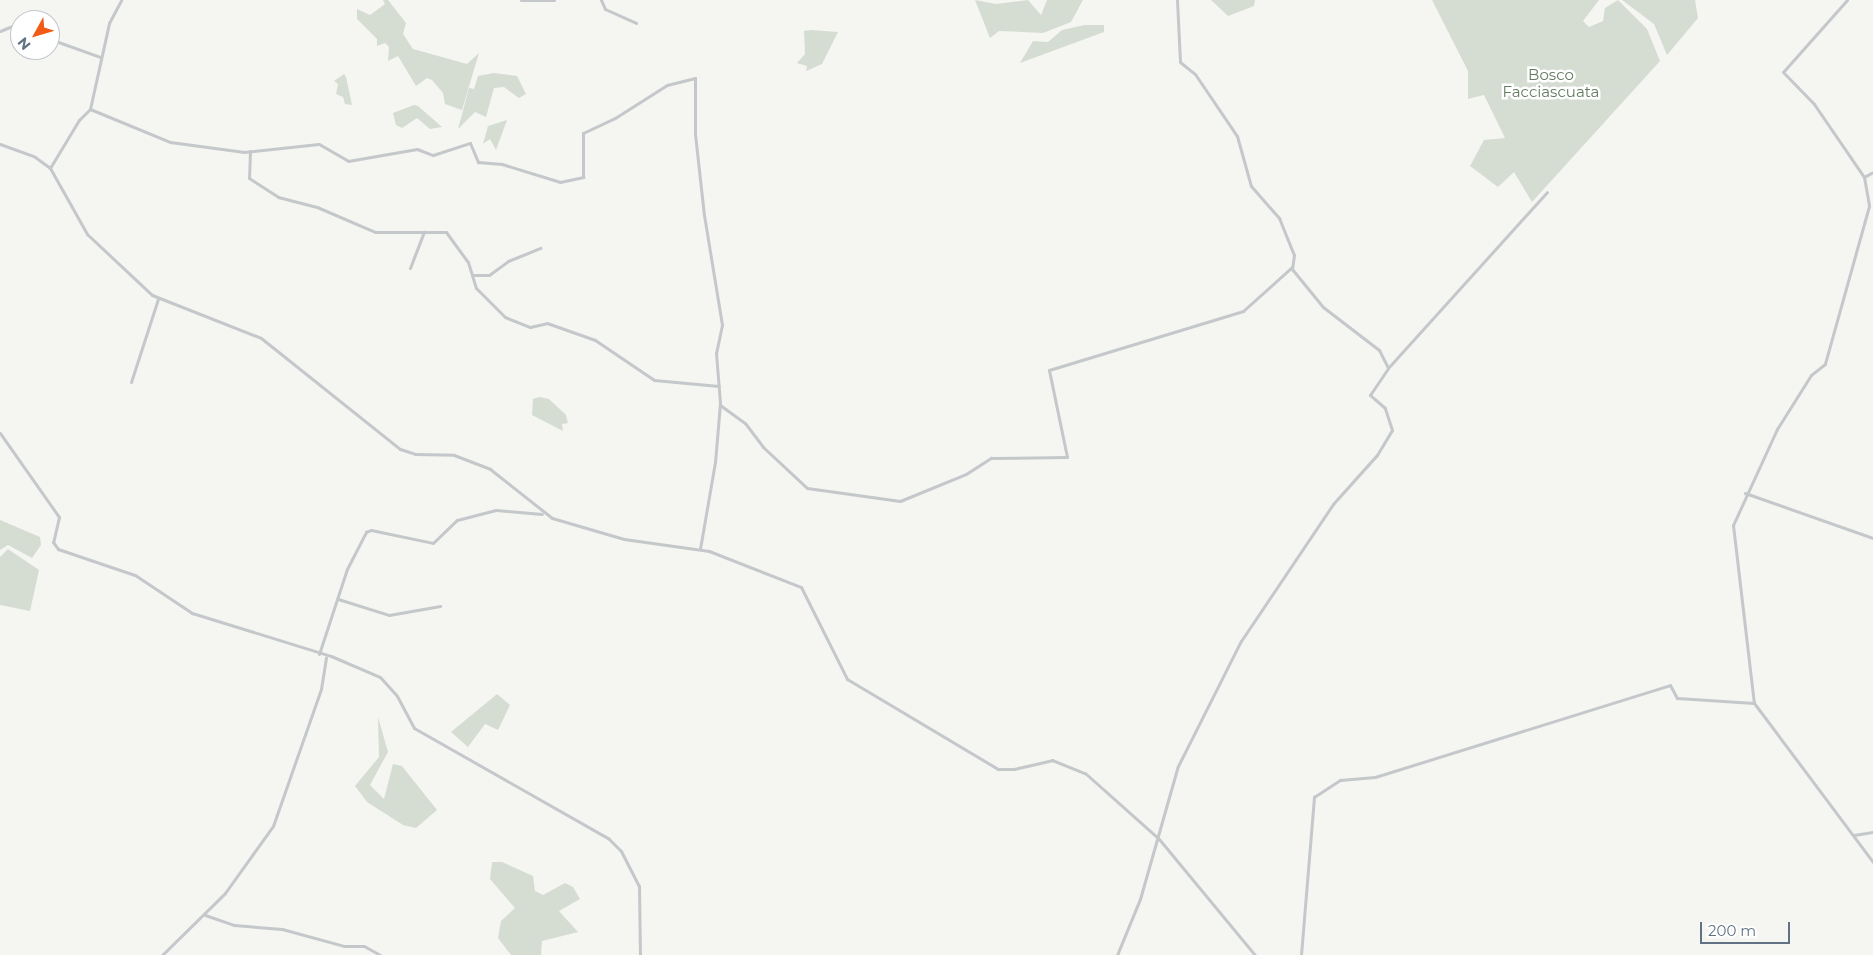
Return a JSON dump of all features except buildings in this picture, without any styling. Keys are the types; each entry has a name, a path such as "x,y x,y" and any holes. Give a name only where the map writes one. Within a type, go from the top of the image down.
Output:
{"street":[{"path":"50,168 79,120 90,109 108,23 121,0"},
{"path":"520,0 554,0"},
{"path":"601,0 605,9 636,23"},
{"path":"720,405 745,423 803,486 900,501 966,474 991,458 1067,457 1049,370 1244,311 1292,267 1294,254 1279,218 1251,186 1237,136 1195,74 1180,62 1177,0"},
{"path":"1847,0 1782,72 1814,104 1864,177 1869,206 1825,364 1811,375 1777,429 1746,493 1733,525 1754,703 1873,862"},
{"path":"60,43 100,57"},
{"path":"90,109 159,139 250,152 319,144 348,161 362,161 417,149 432,155 470,143 478,162 564,182 583,176 583,133 615,118 659,88 695,78 695,134 704,215 722,325 716,353 720,405 716,462 700,549"},
{"path":"0,144 35,157 50,168 87,234 158,299 250,331 392,444 416,454 454,455 490,468 524,492 543,514"},
{"path":"250,152 249,178 278,197 317,207 375,232 446,232 464,254 476,288 505,318 530,326 547,323 595,340 654,380 719,386"},
{"path":"1864,177 1873,172"},
{"path":"1117,955 1159,840 1178,766 1241,641 1333,504 1377,455 1392,430 1385,408 1370,395 1388,368 1547,192"},
{"path":"410,268 424,232"},
{"path":"472,275 489,275 508,261 540,248"},
{"path":"1292,267 1323,307 1379,350 1388,368"},
{"path":"131,382 158,299"},
{"path":"0,433 59,517 53,542 58,549 135,575 192,613 318,654 380,677 397,696 414,728 618,846 639,886 640,955"},
{"path":"1746,493 1873,538"},
{"path":"318,654 351,561 363,536 371,530 433,543 457,520 496,510 543,514 624,539 700,549 801,587 811,601 838,667 854,684 998,769 1014,769 1052,760 1074,766 1159,840 1255,955"},
{"path":"338,599 388,615 440,606"},
{"path":"162,955 205,915 250,863 273,826 321,688 326,657"},
{"path":"1301,955 1314,797 1340,780 1375,777 1670,685 1677,698 1754,703"},
{"path":"1854,835 1873,832"},
{"path":"205,915 234,925 282,929 344,946 364,946 380,955"}],"green space":[{"path":"383,0 388,0 406,23 403,34 413,49 467,64 479,53 462,110 445,104 443,93 432,80 427,78 416,86 398,56 388,61 389,47 385,43 377,46 377,39 357,19 357,9 370,15 385,4"},
{"path":"975,0 996,4 1028,0 1041,15 1047,0 1083,0 1071,22 1043,33 999,31 990,38"},
{"path":"1211,0 1255,0 1254,6 1228,16"},
{"name":"Bosco Facciascuata","path":"1432,0 1599,0 1583,21 1589,27 1603,21 1605,8 1618,0 1647,29 1660,61 1532,202 1514,172 1498,187 1470,166 1484,140 1505,138 1484,95 1468,99 1468,71"},
{"path":"1622,0 1695,0 1698,18 1667,55 1654,24"},
{"path":"1085,25 1104,25 1104,32 1020,63 1033,41 1048,42 1062,30"},
{"path":"804,31 838,32 822,64 806,71 807,66 797,63 805,54"},
{"path":"494,73 517,76 526,94 519,98 504,87 494,88 486,117 475,112 458,129 469,88 474,89 478,76"},
{"path":"344,74 352,105 345,104 343,97 336,94 338,84 334,81"},
{"path":"414,105 418,106 442,127 430,129 417,118 402,128 396,125 393,113"},
{"path":"507,120 496,150 490,139 483,144 488,126"},
{"path":"539,397 549,399 566,415 568,423 562,424 563,431 532,415 533,399"},
{"path":"0,520 40,537 41,545 32,558 8,545 0,550"},
{"path":"8,549 39,570 30,611 0,605 0,557"},
{"path":"497,694 510,705 498,730 485,724 468,747 451,732"},
{"path":"378,717 388,752 370,785 384,799 393,764 402,766 437,810 416,828 403,825 367,802 355,786 379,757"},
{"path":"492,862 502,862 533,876 535,891 543,895 565,883 573,887 580,899 559,911 578,932 542,941 541,955 511,955 498,938 501,921 515,908 490,879"}]}
